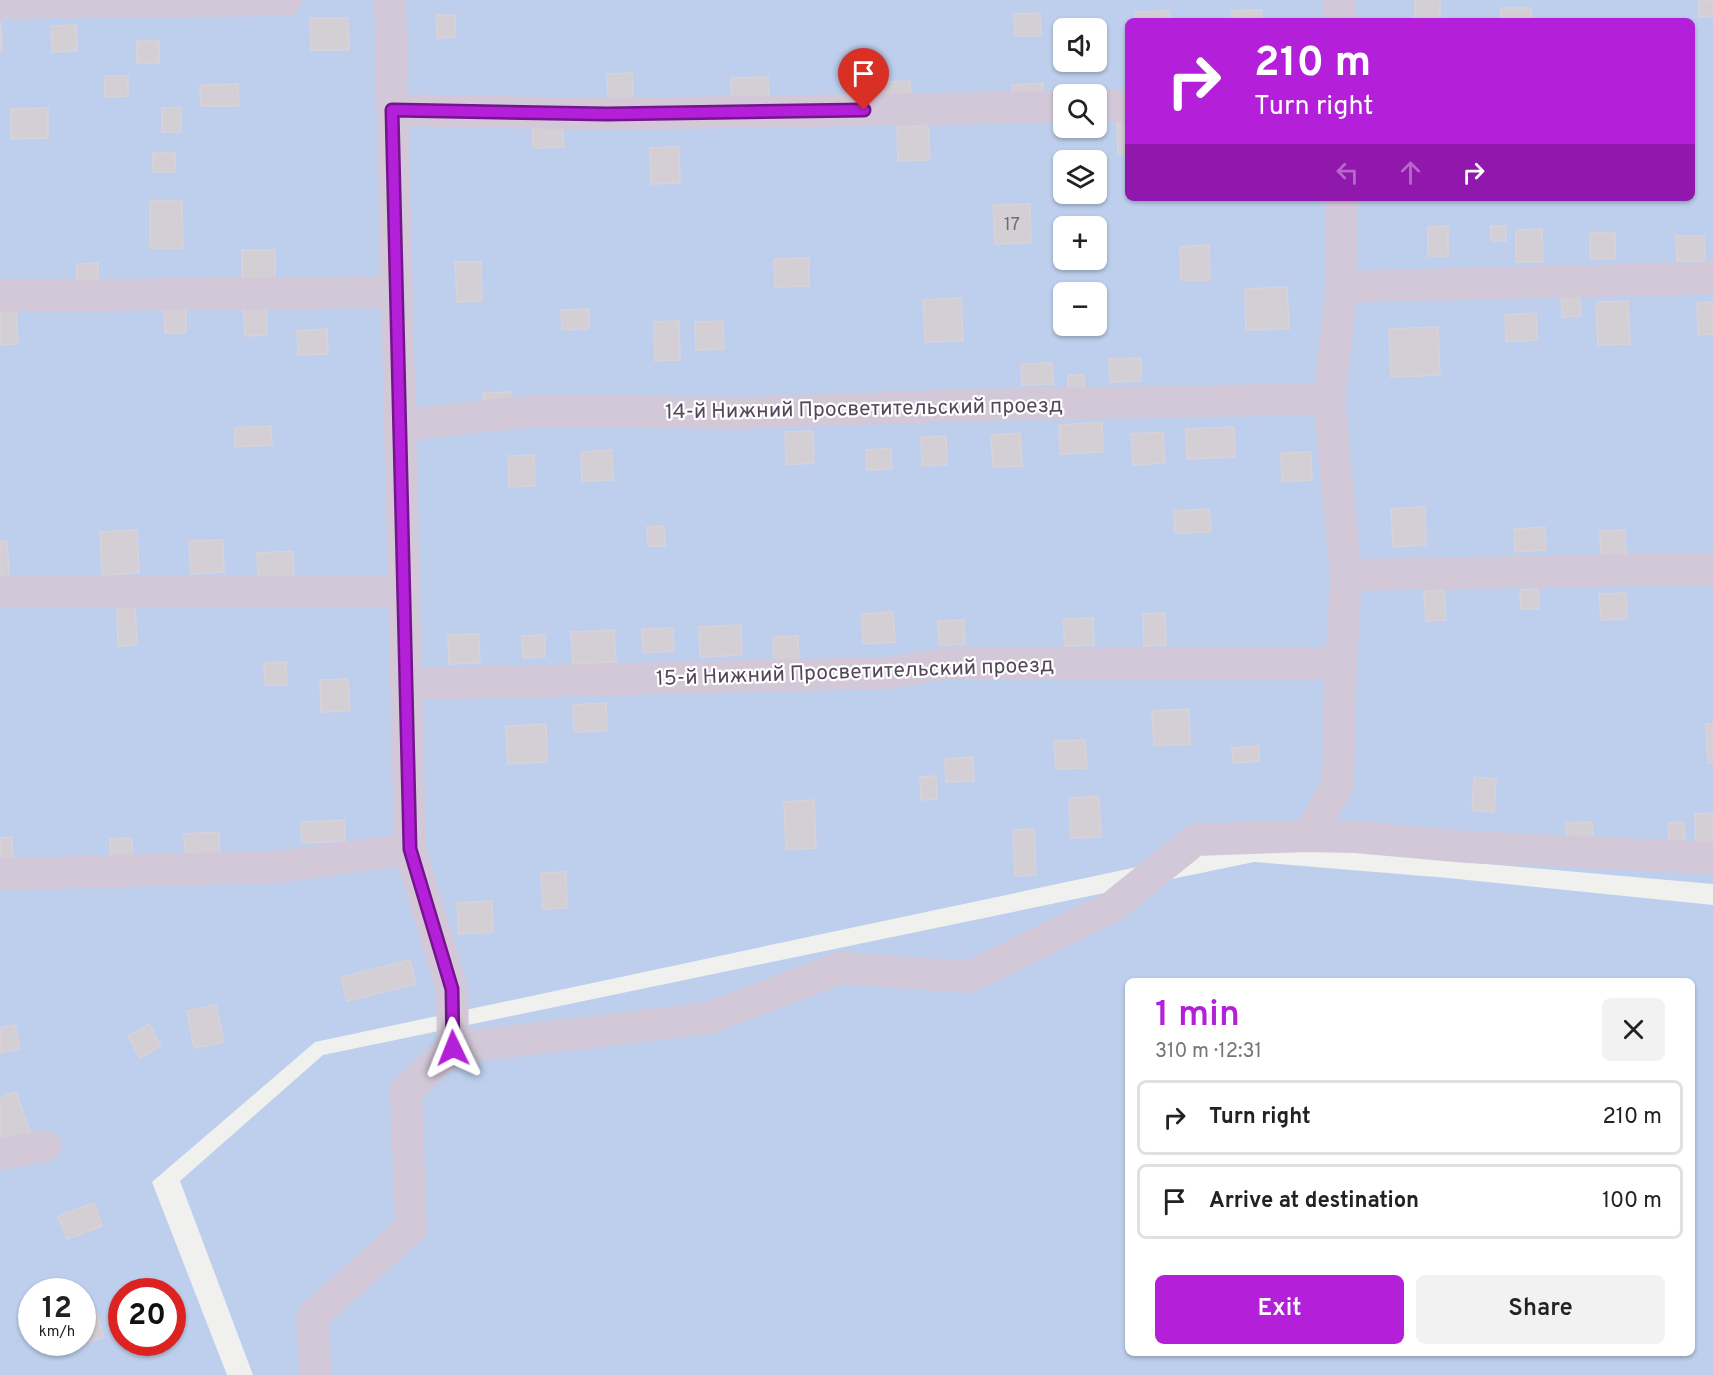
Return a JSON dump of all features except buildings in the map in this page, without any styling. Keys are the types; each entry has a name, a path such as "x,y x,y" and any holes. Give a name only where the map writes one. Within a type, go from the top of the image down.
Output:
{"lane":[{"path":"0,3 286,0"},
{"path":"390,0 410,849 452,989 453,1048"},
{"path":"1339,0 1339,18"},
{"path":"1107,106 1125,106"},
{"path":"392,110 607,114 1053,107"},
{"path":"1308,836 1338,784 1346,575 1329,399 1342,287 1341,201"},
{"path":"1342,287 1713,278"},
{"path":"0,296 397,292"},
{"name":"14-й Нижний Просветительский проезд","path":"400,425 536,411 741,413 988,405 1329,399"},
{"path":"1346,575 1713,569"},
{"path":"0,592 404,592"},
{"name":"15-й Нижний Просветительский проезд","path":"406,684 887,673 950,663 1341,663"},
{"path":"316,1375 312,1317 411,1228 406,1090 453,1048 709,1018 840,968 969,977 1112,907 1195,840 1308,836 1356,837 1467,847 1713,858"},
{"path":"0,874 278,867 410,849"},
{"path":"0,1154 45,1146"}],"shaded area":[{"path":"0,0 1713,0 1713,884 1250,843 315,1042 152,1182 227,1375 0,1375"},
{"path":"1254,862 1448,878 1713,905 1713,1375 253,1375 180,1181 323,1055"}],"route":[{"path":"453,1048 452,989 410,849 392,110 607,114 864,110"}]}
